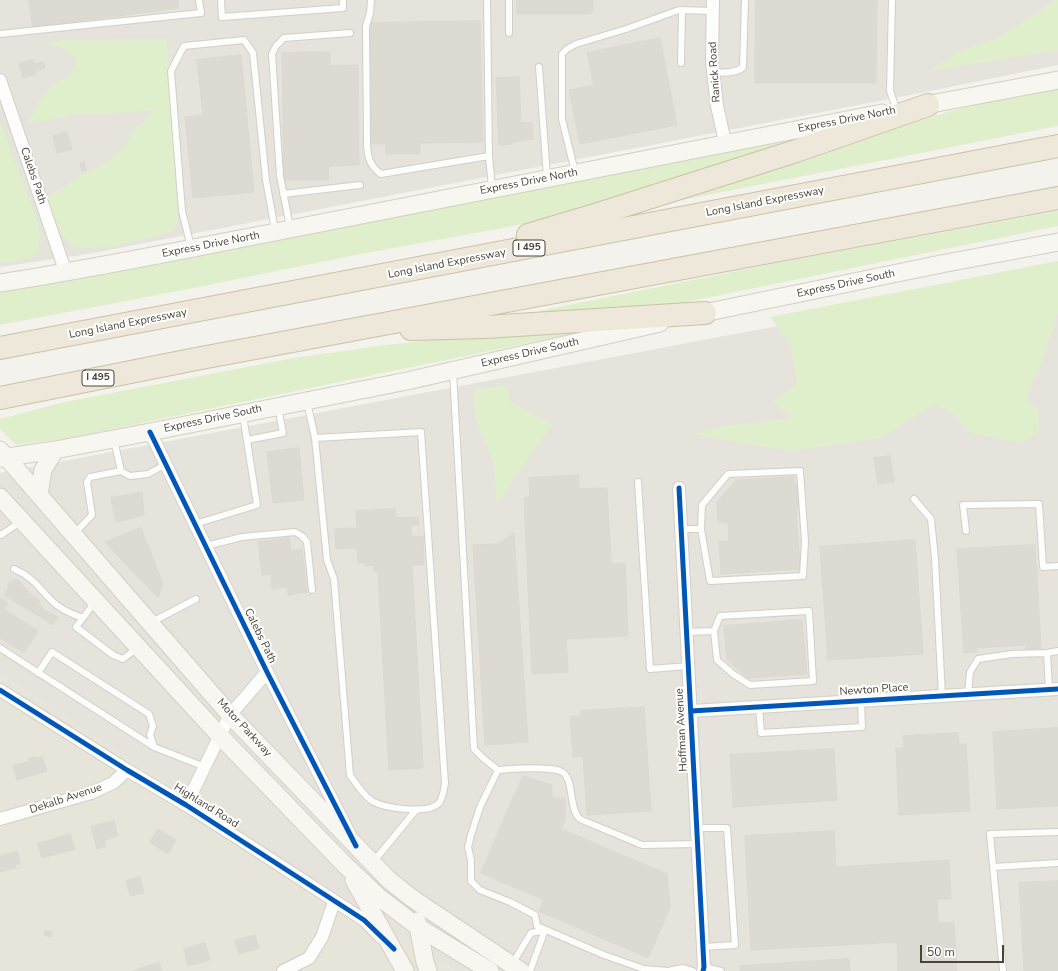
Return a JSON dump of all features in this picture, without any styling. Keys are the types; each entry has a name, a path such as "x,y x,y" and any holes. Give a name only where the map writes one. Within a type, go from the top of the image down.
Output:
{"highway":[{"path":"287,294 537,232 796,151 928,105"},
{"name":"Long Island Expressway","path":"0,348 1058,146"},
{"name":"I 495","path":"0,398 188,360 1058,198"},
{"path":"362,328 415,329 486,327 705,313"}],"main road":[{"name":"Express Drive North","path":"0,283 66,273 493,190 725,142 1058,80"},
{"name":"Express Drive South","path":"2,455 55,450 453,371 705,313 1058,242"},
{"path":"39,495 43,470 55,450"},
{"name":"Motor Parkway","path":"2,455 74,534 230,715 389,880 413,899 516,968"},
{"name":"Motor Parkway","path":"0,497 220,736 345,865 380,898 418,927 490,971"},
{"path":"345,865 394,949 405,971"},
{"path":"413,899 428,971"}],"street":[{"name":"Ranick Road","path":"713,5 713,73 717,106 725,142"},
{"name":"Calebs Path","path":"0,80 66,273"},
{"name":"Calebs Path","path":"150,432 267,672 356,846"},
{"name":"Hoffman Avenue","path":"679,488 703,947 700,970"},
{"path":"186,804 230,715 267,672"},
{"name":"Newton Place","path":"691,712 1054,689"},
{"name":"Highland Road","path":"0,690 127,770 186,804 334,902 364,920 394,949"},
{"name":"Dekalb Avenue","path":"0,819 91,793 113,783 127,770"},
{"path":"283,971 309,958 322,937 334,902"}],"lane":[{"path":"0,34 201,13 199,0"},
{"path":"221,0 222,17 343,8 344,0"},
{"path":"371,0 370,13 366,26 367,152 374,168 381,174 489,156"},
{"path":"487,0 489,156 493,190"},
{"path":"509,0 509,33"},
{"path":"713,73 737,71 741,70 743,67 745,0"},
{"path":"892,0 890,91 897,110"},
{"path":"576,173 562,119 562,54 576,44 612,34 678,10 713,5"},
{"path":"680,63 682,10"},
{"path":"282,231 283,194 280,173 272,54 276,46 284,38 350,33"},
{"path":"191,249 182,210 170,71 184,46 244,40 253,53 266,180 282,231"},
{"path":"539,67 547,179"},
{"path":"283,194 360,184"},
{"path":"453,371 474,749 498,770 529,769 560,771 568,778 574,811 579,819 642,844 698,844"},
{"path":"307,400 315,438 327,560 334,580 350,775 360,789 371,800 382,806 416,810 431,808 438,804 446,783 421,432 315,438"},
{"path":"247,440 283,433 278,406"},
{"path":"195,524 257,504 242,413"},
{"path":"114,439 121,471"},
{"path":"74,534 92,515 87,482 90,477 121,471 130,476 148,474 166,464"},
{"path":"800,470 805,541 802,576 710,581 701,529 702,505 728,474 800,470"},
{"path":"638,482 650,669 688,666"},
{"path":"914,499 930,519 935,559 942,696"},
{"path":"966,531 963,505 1039,504 1043,567 1058,566"},
{"path":"0,535 22,520"},
{"path":"680,529 701,529"},
{"path":"206,546 242,537 295,532 302,536 307,542 312,590"},
{"path":"14,569 26,574 51,600 69,613 83,618"},
{"path":"151,623 196,600"},
{"path":"96,601 76,627 113,655 123,659 138,647"},
{"path":"809,611 813,681 750,685 733,674 717,660 714,631 720,616 809,611"},
{"path":"686,632 714,631"},
{"path":"0,648 154,747 205,767"},
{"path":"968,694 970,672 978,659 1012,654 1047,653 1058,651"},
{"path":"38,673 52,652 149,714 153,726 150,735 154,747"},
{"path":"1047,653 1054,689"},
{"path":"759,707 761,733 854,728 862,727 861,701"},
{"path":"498,770 480,807 468,847 471,860 471,881 480,890 510,902 534,915 537,926 545,930 604,955 644,969 668,970 683,968 721,971"},
{"path":"373,863 416,810"},
{"path":"697,828 727,828 735,945 703,947"},
{"path":"1004,971 990,834 1058,832"},
{"path":"993,867 1058,863"},
{"path":"516,968 531,933 545,930"},
{"path":"530,971 545,930"}],"shaded area":[{"path":"0,0 1058,0 1058,65 88,254 0,267"},
{"path":"1058,273 1058,971 456,971 434,959 0,674 0,473"},
{"path":"0,674 434,959 456,971 0,971"}],"green space":[{"path":"1058,0 1058,50 930,71 958,52 1000,37"},
{"path":"167,39 178,221 173,231 112,247 83,248 71,246 52,222 46,203 50,195 89,171 106,163 125,146 135,128 144,122 152,110 115,114 72,114 47,121 29,122 39,102 52,85 66,78 76,68 76,58 64,49 47,44 69,40"},
{"path":"1058,87 1058,126 641,208 641,205 958,109"},
{"path":"0,121 39,227 40,239 39,247 33,258 0,262"},
{"path":"797,140 672,182 524,224 355,255 199,287 0,325 0,292 658,164"},
{"path":"1058,211 1058,226 667,306 539,316 539,311 787,261"},
{"path":"1058,261 1058,312 1041,364 1028,392 1027,398 1038,409 1039,432 1020,443 970,433 949,410 933,405 881,438 790,451 692,434 726,426 791,418 773,401 797,384 791,345 770,317"},
{"path":"581,332 69,438 16,445 0,429 0,419 65,402 294,358 386,345 484,334"},
{"path":"508,385 509,401 552,424 497,504 494,466 476,419 473,390"}],"building":[{"path":"29,0 178,0 179,8 33,27"},
{"path":"517,0 593,0 593,10 590,14 517,14"},
{"path":"756,0 877,0 876,83 755,83"},
{"path":"480,21 483,142 420,143 420,154 386,154 386,144 372,144 370,23"},
{"path":"660,38 677,125 580,144 569,90 594,85 587,53"},
{"path":"330,52 330,66 358,65 359,165 331,166 328,169 329,180 284,180 282,53"},
{"path":"241,55 254,192 193,198 185,117 203,115 197,60"},
{"path":"33,60 34,64 44,62 45,68 36,71 37,74 23,78 19,64"},
{"path":"519,76 521,123 532,122 533,139 512,142 512,144 499,145 496,78"},
{"path":"67,132 72,149 57,153 53,136"},
{"path":"84,162 86,170 82,171 80,163"},
{"path":"299,448 304,500 273,503 267,452"},
{"path":"890,456 894,482 878,484 874,458"},
{"path":"579,475 579,489 607,488 611,564 625,563 628,636 566,639 568,672 532,674 524,498 530,497 529,478"},
{"path":"794,477 794,484 800,483 801,509 796,509 800,569 721,574 719,541 729,541 728,522 718,522 717,502 736,480"},
{"path":"142,492 144,515 116,522 111,498"},
{"path":"395,509 396,518 418,517 419,525 411,525 411,536 423,536 424,565 412,565 423,768 389,770 378,572 374,572 374,565 365,566 365,563 358,563 357,548 336,549 335,529 357,528 356,511"},
{"path":"141,528 163,584 158,598 105,542"},
{"path":"514,533 528,742 485,745 473,545 498,544"},
{"path":"289,538 291,551 302,549 307,592 288,595 287,587 272,589 271,574 262,575 258,542"},
{"path":"915,540 923,654 828,660 820,547"},
{"path":"1035,545 1041,648 1026,649 1026,645 977,648 977,652 964,653 957,549"},
{"path":"13,580 18,580 35,599 35,597 40,601 38,603 46,611 58,617 53,625 4,595 10,587 7,586 10,581 12,583"},
{"path":"0,598 8,603 4,609 38,631 24,653 0,638"},
{"path":"802,620 807,674 748,678 727,660 724,626"},
{"path":"644,707 651,811 587,815 583,756 573,757 570,716 581,716 581,711"},
{"path":"1058,728 1058,806 997,809 993,732"},
{"path":"958,733 959,744 966,744 970,811 899,815 896,748 904,748 903,736"},
{"path":"834,749 837,800 733,807 730,755"},
{"path":"36,757 37,759 42,757 47,771 17,780 13,766 30,761 29,759"},
{"path":"523,776 552,785 552,798 565,798 565,821 561,829 667,874 670,908 648,958 539,911 544,900 481,873"},
{"path":"114,821 118,836 105,840 106,846 97,849 91,827"},
{"path":"158,829 176,840 168,854 150,843"},
{"path":"834,831 836,867 949,860 951,899 937,899 938,923 954,922 957,971 898,971 897,942 751,950 745,836"},
{"path":"70,834 75,849 42,858 38,844"},
{"path":"17,851 20,863 15,865 16,868 0,872 1,856"},
{"path":"140,877 144,893 130,896 126,881"},
{"path":"1058,881 1058,971 1024,971 1019,883"},
{"path":"46,930 52,932 51,937 44,935"},
{"path":"255,935 259,948 239,954 235,941"},
{"path":"205,943 210,960 188,966 184,949"},
{"path":"849,959 850,971 740,971 740,966"},
{"path":"159,963 162,971 133,971 147,966"}],"cycle path":[{"path":"150,432 267,672 356,846"},
{"path":"679,488 703,971"},
{"path":"691,711 1058,689"},
{"path":"0,690 127,770 186,805 364,920 394,949"}]}
